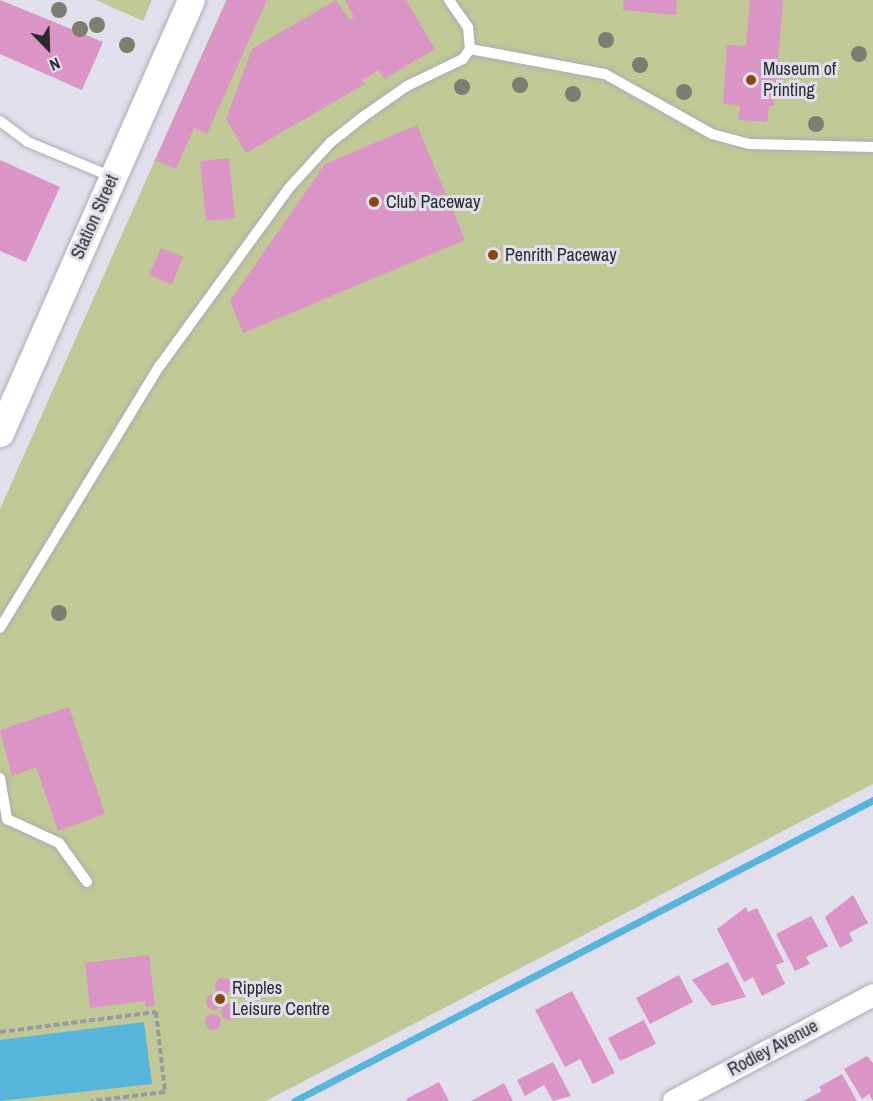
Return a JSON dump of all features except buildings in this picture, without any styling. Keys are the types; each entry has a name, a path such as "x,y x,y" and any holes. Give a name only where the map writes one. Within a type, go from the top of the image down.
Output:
{"street":[{"name":"Station Street","path":"0,434 191,0"},
{"name":"Rodley Avenue","path":"674,1101 873,995"}],"lane":[{"path":"449,0 468,27 470,49"},
{"path":"470,49 605,74 733,141 873,147"},
{"path":"1,622 159,367 289,188 331,142 372,110 455,64 470,49"},
{"path":"0,121 28,142 112,177"},
{"path":"0,778 1,812 7,819 59,843 87,882"}],"path":[{"path":"0,1032 156,1012 165,1092 132,1099 92,1101"}],"green space":[{"path":"96,0 152,0 143,21"},
{"name":"Penrith Paceway","path":"226,0 873,0 873,784 266,1101 0,1101 0,509"}],"water":[{"path":"144,1022 152,1084 0,1101 0,1040"}],"waterway":[{"path":"294,1101 873,800"}],"place":[{"name":"Museum of Printing","path":"751,80"},
{"name":"Club Paceway","path":"374,202"},
{"name":"Penrith Paceway","path":"493,255"},
{"name":"Ripples Leisure Centre","path":"220,999"}]}
